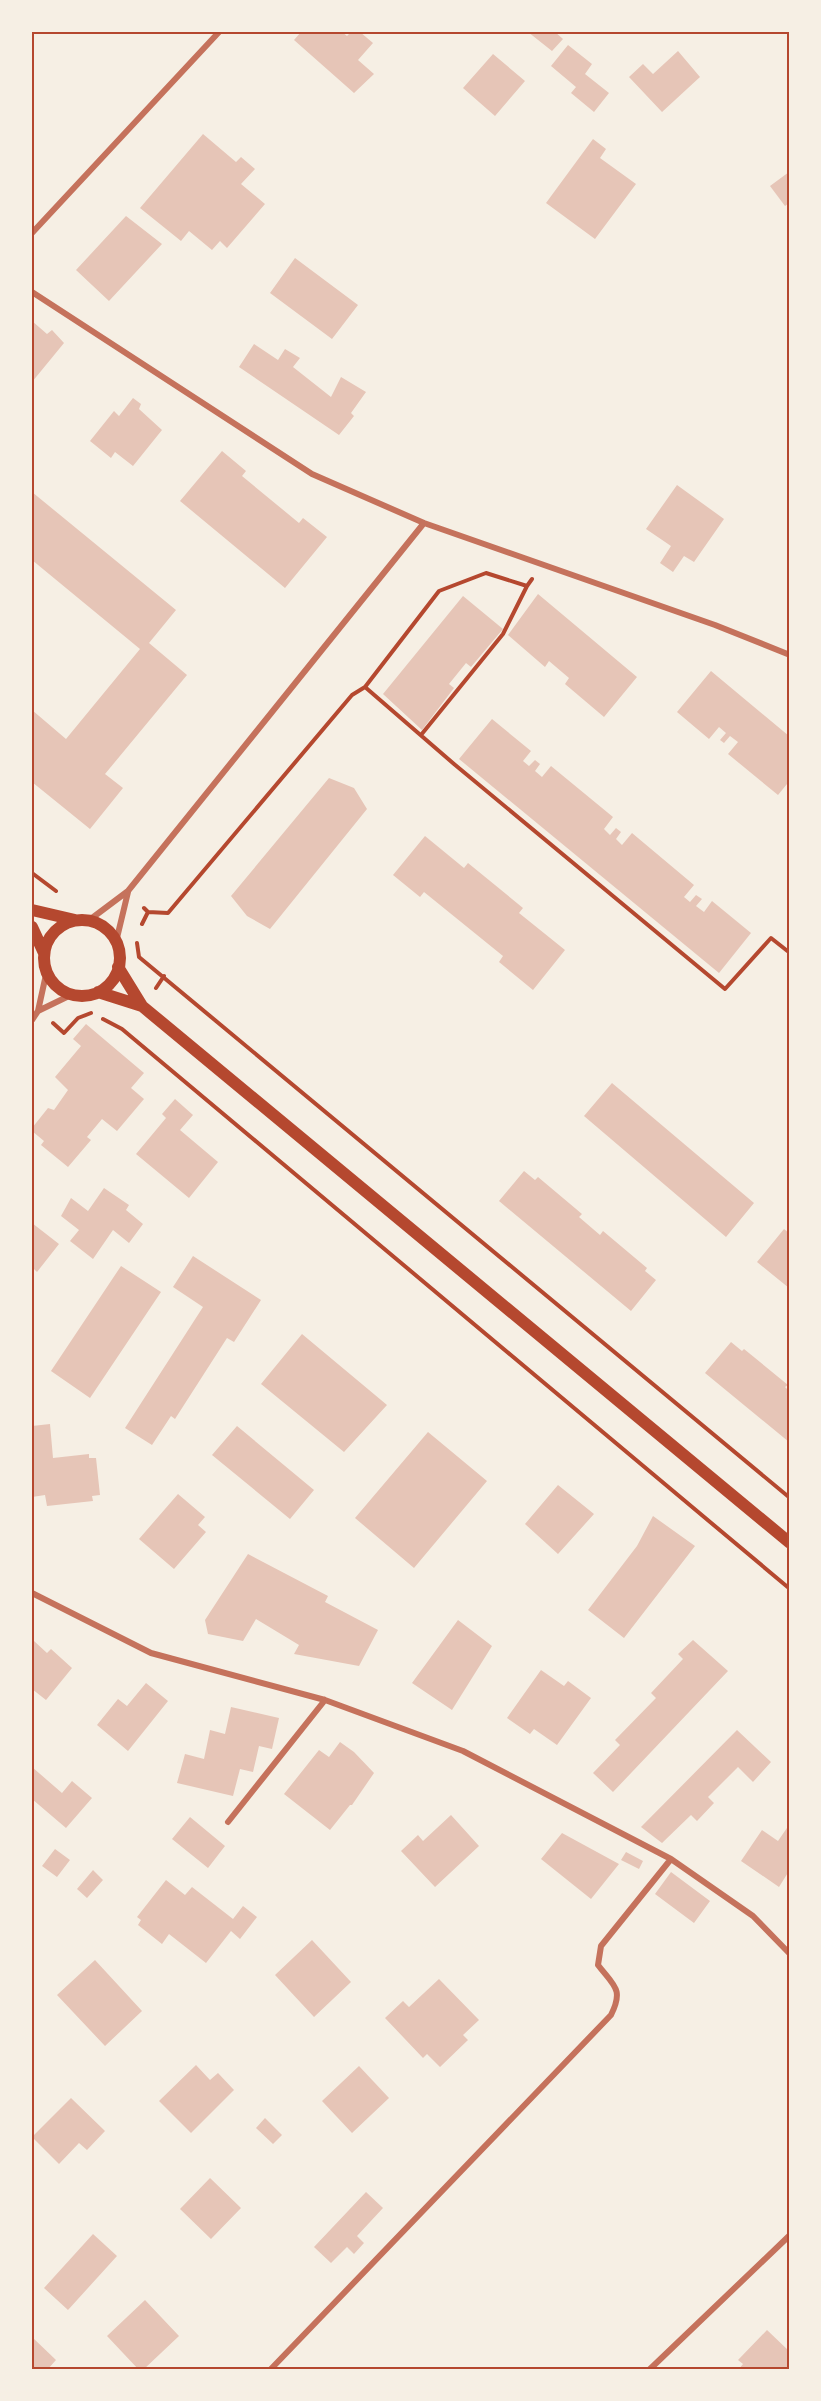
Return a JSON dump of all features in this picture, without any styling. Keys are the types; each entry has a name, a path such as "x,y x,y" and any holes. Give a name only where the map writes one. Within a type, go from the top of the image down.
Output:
{"main road":[{"path":"32,910 104,928 116,942 119,954 118,967 113,979 98,992 79,996 57,987 46,970 44,953 32,927"},
{"path":"44,953 48,941 64,924 82,921"},
{"path":"118,967 142,1006 789,1543"},
{"path":"98,992 142,1006"}],"street":[{"path":"32,233 219,32"},
{"path":"32,292 312,474 424,523 715,625 789,655"},
{"path":"82,921 128,891 424,523"},
{"path":"116,942 128,891"},
{"path":"32,1020 38,1011 46,970"},
{"path":"38,1011 73,994"},
{"path":"32,1593 151,1653 325,1700 463,1751 671,1859 753,1917 789,1954"},
{"path":"228,1822 325,1700"},
{"path":"270,2370 611,2015 618,2000 616,1988 598,1965 601,1946 671,1859"},
{"path":"649,2370 789,2235"}],"path":[{"path":"421,735 504,634 527,586 542,565"},
{"path":"128,891 148,912 168,913 352,695 365,687 439,591 486,573 527,586"},
{"path":"365,687 726,989 771,938 788,950"},
{"path":"32,873 59,893"},
{"path":"140,927 148,912"},
{"path":"138,935 136,942 139,957 789,1498"},
{"path":"38,1011 64,1033 78,1018 92,1013"},
{"path":"102,1018 122,1029 789,1589"}],"building":[{"path":"301,32 342,32 347,36 351,32 360,32 373,43 358,60 374,74 354,93 294,40"},
{"path":"528,32 555,32 563,39 552,51"},
{"path":"568,45 592,64 585,74 609,93 594,112 571,93 576,87 551,66"},
{"path":"678,51 700,77 662,112 629,77 643,64 653,74"},
{"path":"493,54 525,81 495,116 463,88"},
{"path":"203,134 236,162 241,157 255,169 241,184 265,204 227,248 220,241 212,250 189,231 181,241 140,208"},
{"path":"593,139 606,149 600,158 636,184 595,239 546,203"},
{"path":"789,172 789,203 785,206 770,186"},
{"path":"126,216 162,244 109,301 76,270"},
{"path":"295,258 358,305 332,339 270,293"},
{"path":"32,321 47,334 52,330 64,343 32,382"},
{"path":"254,344 278,360 285,349 300,358 293,367 331,397 341,377 366,392 351,413 354,416 339,435 239,367"},
{"path":"133,398 141,404 139,409 162,430 133,466 115,452 111,458 90,441 114,411 119,416"},
{"path":"222,451 246,471 242,476 299,523 303,518 327,537 285,588 180,501"},
{"path":"677,485 724,519 694,562 684,556 673,572 660,563 671,546 646,529"},
{"path":"32,492 176,610 149,643 187,675 105,774 123,788 90,829 32,782 32,710 66,739 140,649 32,560"},
{"path":"538,594 637,677 604,717 565,684 569,678 549,661 545,667 508,635"},
{"path":"463,596 503,629 471,667 466,663 449,684 454,688 422,730 383,694"},
{"path":"711,671 789,736 789,787 787,784 778,795 728,754 738,742 730,736 724,743 720,740 726,733 719,727 709,739 677,712"},
{"path":"492,719 531,751 523,761 529,766 535,760 540,764 535,771 542,777 551,766 613,817 604,829 610,835 616,828 621,832 616,839 622,845 632,833 694,885 684,897 690,902 696,895 702,899 696,906 704,912 712,901 751,933 719,973 459,759"},
{"path":"329,778 354,788 367,809 270,929 247,916 231,896"},
{"path":"425,836 464,868 468,863 523,908 519,913 565,950 533,990 499,962 503,956 424,892 420,897 393,875"},
{"path":"86,1024 144,1073 131,1088 144,1099 117,1131 102,1119 87,1137 91,1140 68,1167 41,1145 44,1141 32,1131 32,1128 48,1108 54,1110 68,1090 55,1077 81,1046 73,1039"},
{"path":"612,1083 754,1203 726,1237 584,1116"},
{"path":"175,1099 193,1115 180,1130 218,1162 189,1198 136,1154 166,1118 162,1114"},
{"path":"524,1171 535,1180 538,1177 582,1214 579,1217 600,1235 603,1231 647,1268 645,1271 656,1280 631,1311 499,1201"},
{"path":"104,1188 129,1205 126,1210 143,1224 129,1243 113,1230 93,1259 70,1241 79,1230 61,1216 71,1198 88,1211"},
{"path":"32,1223 59,1244 37,1272 32,1267"},
{"path":"784,1229 789,1233 789,1288 757,1262"},
{"path":"193,1256 261,1300 234,1342 227,1338 175,1419 171,1416 152,1445 125,1428 203,1307 173,1287"},
{"path":"121,1266 161,1292 90,1398 51,1371"},
{"path":"302,1334 387,1405 344,1452 261,1384"},
{"path":"731,1342 742,1351 744,1349 788,1385 785,1387 789,1391 789,1442 705,1373"},
{"path":"50,1424 53,1458 89,1454 89,1458 96,1458 100,1495 92,1496 93,1501 47,1506 45,1495 32,1497 32,1426"},
{"path":"237,1426 314,1490 290,1519 212,1455"},
{"path":"428,1432 487,1481 414,1568 355,1518"},
{"path":"558,1485 594,1514 558,1554 525,1524"},
{"path":"178,1494 205,1517 198,1525 206,1532 174,1569 139,1539"},
{"path":"653,1516 695,1546 624,1638 588,1610 637,1546"},
{"path":"248,1554 328,1596 325,1602 378,1630 359,1666 294,1654 299,1645 256,1619 243,1641 208,1634 205,1620"},
{"path":"458,1620 492,1646 452,1710 412,1683"},
{"path":"693,1640 728,1671 613,1792 593,1773 620,1745 615,1740 656,1698 651,1693 683,1659 678,1654"},
{"path":"34,1641 47,1653 51,1649 72,1668 46,1700 32,1689 32,1644"},
{"path":"541,1670 564,1686 568,1681 591,1698 557,1745 534,1729 530,1734 507,1718"},
{"path":"146,1683 168,1701 128,1751 97,1725 118,1699 127,1706"},
{"path":"231,1707 279,1718 272,1749 259,1746 253,1772 240,1769 233,1796 177,1783 185,1754 204,1759 210,1730 225,1734"},
{"path":"737,1730 771,1762 753,1782 738,1767 708,1797 714,1803 697,1821 691,1815 662,1843 641,1827"},
{"path":"340,1742 354,1752 374,1773 352,1805 330,1830 284,1794 319,1750 329,1757"},
{"path":"32,1767 62,1793 72,1781 92,1798 66,1828 32,1799"},
{"path":"451,1815 479,1846 435,1887 401,1851 418,1835 423,1841"},
{"path":"190,1817 225,1846 208,1868 172,1839"},
{"path":"789,1825 789,1871 779,1887 741,1861 762,1830 778,1841"},
{"path":"562,1833 619,1864 591,1899 541,1859"},
{"path":"55,1849 70,1860 57,1877 42,1866"},
{"path":"626,1852 643,1861 639,1869 621,1860"},
{"path":"93,1870 103,1880 87,1898 77,1889"},
{"path":"671,1872 710,1901 694,1923 655,1894"},
{"path":"166,1880 185,1895 192,1887 233,1919 243,1906 257,1917 240,1939 231,1931 206,1963 169,1934 162,1944 138,1925 141,1920 137,1917"},
{"path":"312,1940 351,1982 314,2017 275,1975"},
{"path":"95,1960 142,2011 105,2046 57,1995"},
{"path":"439,1979 479,2020 463,2035 468,2040 440,2067 427,2054 423,2058 385,2018 403,2001 409,2007"},
{"path":"196,2065 210,2080 218,2073 234,2090 191,2133 159,2101"},
{"path":"359,2066 389,2098 352,2133 322,2101"},
{"path":"71,2098 105,2131 87,2150 79,2143 59,2164 32,2137"},
{"path":"265,2118 282,2135 273,2144 256,2128"},
{"path":"210,2178 241,2208 211,2239 180,2209"},
{"path":"366,2192 383,2208 357,2236 364,2243 354,2254 347,2247 331,2263 314,2247"},
{"path":"93,2234 117,2256 68,2310 44,2288"},
{"path":"145,2300 179,2336 143,2370 139,2370 107,2336"},
{"path":"767,2330 789,2351 789,2370 738,2370 743,2364 738,2360"},
{"path":"32,2337 56,2360 47,2370 32,2370"}]}
